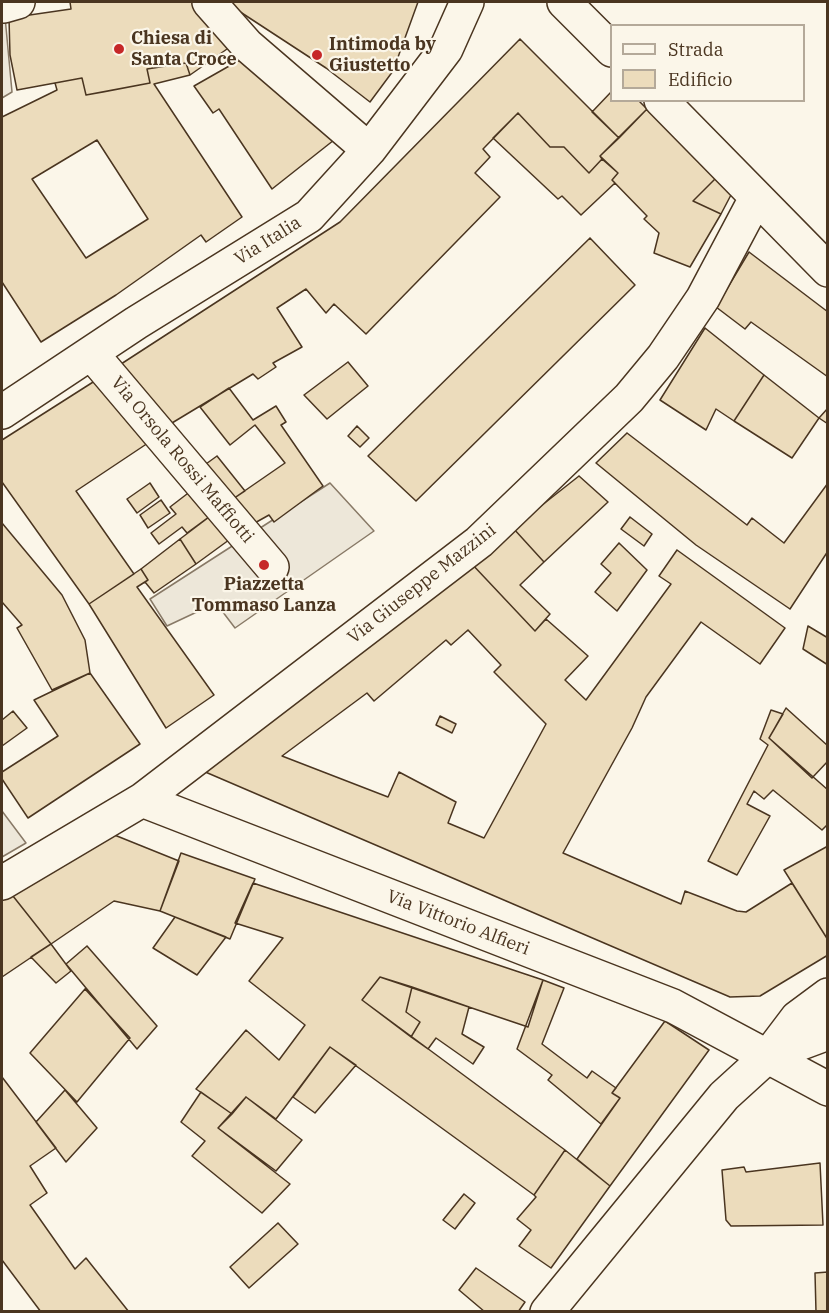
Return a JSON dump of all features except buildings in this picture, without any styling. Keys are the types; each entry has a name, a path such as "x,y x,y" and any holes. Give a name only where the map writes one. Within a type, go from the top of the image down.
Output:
{"street":[{"path":"209,2 247,45 369,150"},
{"name":"Via Italia","path":"7,398 91,353 309,216 369,150 446,49 467,2"},
{"path":"564,2 610,48"},
{"path":"663,102 828,270"},
{"name":"Via Giuseppe Mazzini","path":"2,883 142,800 479,542 629,398 663,357 703,298 756,198"},
{"name":"Via Orsola Rossi Maffiotti","path":"91,353 272,567"},
{"name":"Via Vittorio Alfieri","path":"142,800 673,1006 828,1089"},
{"path":"547,1311 724,1096 769,1056 797,1018 828,995"},
{"path":"769,1056 828,1033"}],"shaded area":[{"path":"4,6 12,92 2,98 2,7"},
{"name":"Piazzetta Tommaso Lanza","path":"330,483 374,531 235,628 216,603 167,626 150,599"},
{"path":"2,811 26,843 2,857"}],"place":[{"name":"Chiesa di Santa Croce","path":"119,49"},
{"name":"Intimoda by Giustetto","path":"317,55"},
{"name":"Piazzetta Tommaso Lanza","path":"264,565"}]}
